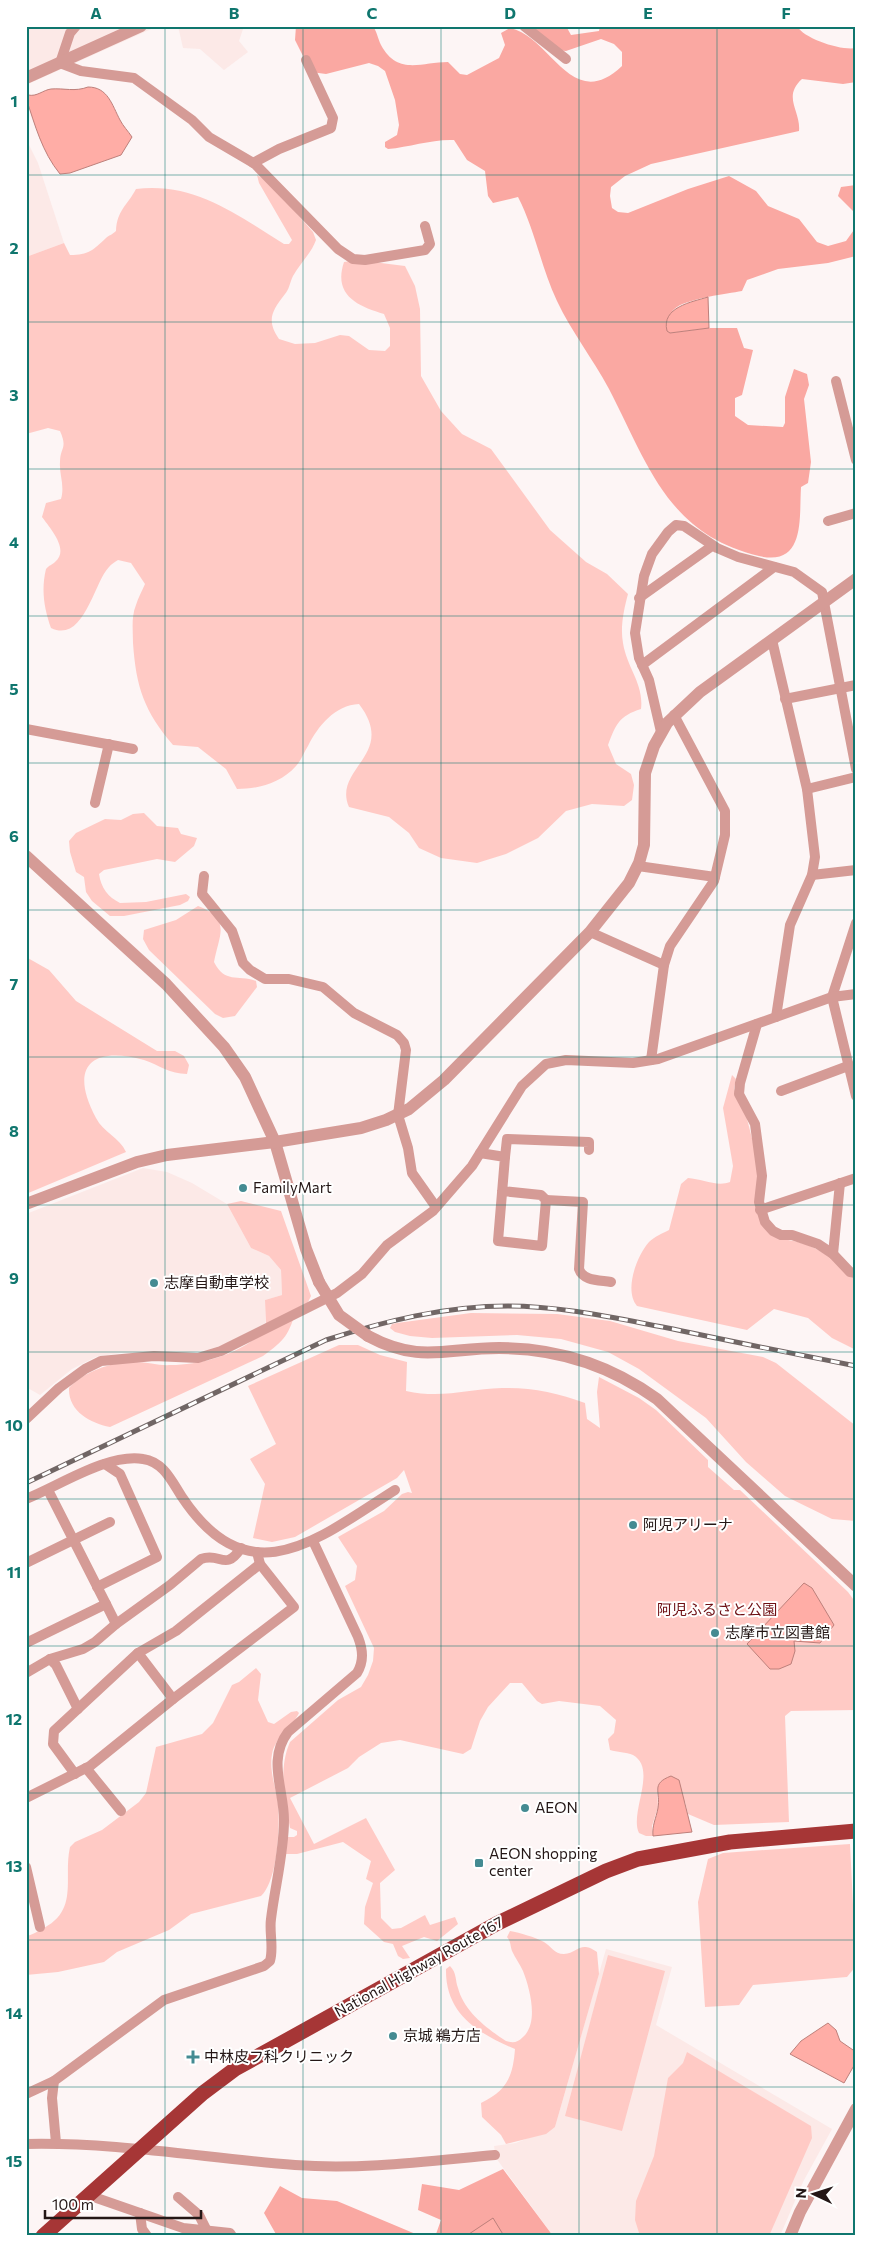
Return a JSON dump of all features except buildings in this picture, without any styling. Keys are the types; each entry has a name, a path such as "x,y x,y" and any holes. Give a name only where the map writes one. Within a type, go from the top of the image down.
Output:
{"highway":[{"name":"National Highway Route 167","path":"43,2236 203,2093 261,2054 496,1924 606,1871 638,1859 721,1843 856,1831"}],"street":[{"path":"60,63 70,33 76,26"},
{"path":"26,78 141,26"},
{"path":"524,26 566,59"},
{"path":"253,163 279,149 328,131 332,125 333,118 306,60"},
{"path":"60,63 81,71 134,78 192,120 209,138 253,163 338,250 353,259 385,258 425,250 430,244 425,226"},
{"path":"836,381 852,427 856,460"},
{"path":"828,521 856,513"},
{"path":"661,732 649,680 642,665 635,633 639,598 652,554 668,532 676,525 684,526 712,546 738,557 794,572 822,592 856,769"},
{"path":"639,598 712,546"},
{"path":"642,665 774,567"},
{"path":"26,1204 137,1162 167,1155 275,1142 361,1128 398,1115 409,1109 444,1080 590,932 625,889 638,866 644,845 645,772 661,732 674,715 700,692 856,579"},
{"path":"772,640 807,789 815,857 812,876 790,926 776,1017"},
{"path":"785,699 856,685"},
{"path":"651,1060 664,965 670,946 715,878 725,836 725,811 674,715"},
{"path":"26,728 133,749"},
{"path":"95,803 109,744"},
{"path":"807,789 856,777"},
{"path":"26,856 166,984 224,1047 245,1077 275,1142 306,1249 319,1282 340,1315 368,1336 395,1349 414,1353 434,1354 499,1348 550,1352 579,1359 626,1378 657,1398 856,1586"},
{"path":"638,866 715,878"},
{"path":"812,876 856,870"},
{"path":"204,876 202,894 232,931 243,963 250,970 265,979 289,979 323,987 354,1012 401,1038 406,1050 398,1115 408,1148 412,1173 436,1207"},
{"path":"856,924 832,997 852,1066 856,1096"},
{"path":"590,932 664,965"},
{"path":"26,1419 59,1388 85,1369 101,1361 154,1356 198,1358 221,1351 337,1293 362,1274 387,1245 436,1207 472,1166 522,1086 546,1064 566,1060 633,1063 651,1060 832,997 856,994"},
{"path":"757,1024 740,1083 739,1094 755,1124 762,1176 760,1210 765,1222 773,1230 818,1244 833,1254 850,1272 856,1273"},
{"path":"781,1091 852,1066"},
{"path":"546,1200 542,1246 498,1241 507,1139 589,1142 589,1150"},
{"path":"480,1153 505,1156"},
{"path":"760,1210 856,1178"},
{"path":"833,1254 840,1183"},
{"path":"502,1191 541,1195 546,1200 583,1202 579,1269 581,1275 586,1278 611,1282"},
{"path":"26,1499 106,1464 129,1458 145,1459 157,1464 169,1476 196,1517 221,1538 241,1548 257,1552 288,1551 313,1541 395,1490"},
{"path":"97,1587 157,1557 120,1474 106,1464"},
{"path":"48,1490 116,1624"},
{"path":"26,1563 110,1522"},
{"path":"26,2094 54,2081 164,2000 264,1966 270,1961 270,1921 284,1822 283,1799 276,1773 277,1756 282,1741 288,1732 357,1673 361,1665 362,1647 313,1541"},
{"path":"26,1673 50,1659 83,1649 95,1642 201,1559 207,1557 230,1560 241,1548"},
{"path":"26,1798 86,1768 294,1607 260,1564 257,1552"},
{"path":"75,1774 53,1744 54,1731 138,1654 176,1631 260,1564"},
{"path":"26,1643 106,1604"},
{"path":"138,1654 173,1699"},
{"path":"50,1659 56,1665 78,1710"},
{"path":"86,1768 121,1811"},
{"path":"26,1867 31,1914 40,1927"},
{"path":"54,2081 52,2098 56,2143"},
{"path":"790,2236 800,2212 856,2108"},
{"path":"26,2144 56,2143 142,2148 296,2165 354,2166 495,2155"},
{"path":"88,2195 183,2228 230,2233 232,2236"},
{"path":"178,2197 199,2215 207,2230"},
{"path":"140,2213 142,2229 147,2236"}],"shaded area":[{"path":"26,26 158,26 26,85"},
{"path":"178,26 244,26 239,41 248,52 224,70 200,49 183,48"},
{"path":"296,26 373,26 381,45 395,61 411,65 448,62 460,74 467,75 499,58 505,45 501,33 510,28 525,34 575,77 589,82 604,79 622,66 622,52 614,44 601,39 566,51 557,50 530,26 566,26 571,35 599,31 600,26 797,26 807,35 824,43 842,48 856,48 856,82 843,84 802,79 796,86 793,98 798,117 799,131 651,164 625,176 611,187 612,208 618,212 628,213 688,189 729,176 756,191 768,206 799,219 817,242 828,246 846,241 856,227 856,256 828,263 778,269 747,280 742,291 691,301 677,307 670,316 666,327 670,333 709,328 737,328 744,348 753,350 742,395 735,398 735,416 748,425 783,427 785,423 785,397 794,369 807,374 809,385 804,399 811,462 808,483 801,487 797,537 792,547 785,554 774,557 759,556 728,546 702,531 681,513 649,469 609,389 563,312 551,288 529,222 518,197 493,203 488,196 485,171 467,160 454,140 388,149 385,147 385,142 397,135 399,125 395,100 385,71 369,63 326,74 311,72 295,40"},
{"path":"88,87 105,93 121,122 132,137 121,155 70,173 60,174 48,157 26,98 28,95 34,95 51,89 74,90"},
{"path":"26,139 38,163 64,243 26,257"},
{"path":"856,185 856,214 838,196 841,187"},
{"path":"708,297 709,328 670,333 667,331 666,323 673,311 686,304"},
{"name":"志摩自動車学校","path":"143,1168 167,1172 192,1183 227,1204 251,1248 269,1256 281,1270 282,1295 265,1300 265,1323 226,1344 207,1350 182,1353 120,1353 96,1357 72,1369 40,1395 26,1387 26,1214"},
{"path":"804,1583 812,1588 834,1625 820,1643 794,1641 795,1651 791,1664 779,1669 770,1669 747,1644"},
{"path":"671,1776 679,1780 692,1832 653,1836 659,1802 658,1785"},
{"path":"606,1949 672,1967 656,2025 832,2129 803,2182 780,2236 553,2236 496,2158 494,2146 516,2143 555,2127"},
{"path":"828,2023 836,2030 840,2041 856,2052 856,2062 844,2083 790,2054 801,2041"},
{"path":"503,2169 553,2236 277,2236 264,2213 280,2186 302,2198 337,2201 418,2235 436,2234 441,2220 418,2210 422,2184 459,2190"},
{"path":"493,2218 504,2236 466,2236"}],"green space":[{"path":"257,175 269,182 313,232 316,240 296,271 288,290 272,316 273,326 279,339 295,344 315,343 340,335 349,336 369,350 385,351 390,346 390,328 384,314 357,303 350,297 342,283 341,273 344,262 357,260 405,266 415,286 420,309 421,376 441,411 462,434 491,449 550,530 586,562 607,574 628,594 623,618 622,637 625,652 638,684 641,709 619,722 608,745 616,764 631,774 634,785 632,800 624,806 592,804 566,811 538,838 506,854 477,863 441,858 419,848 409,833 389,817 349,807 346,793 349,782 368,749 372,736 369,721 359,704 342,708 328,718 312,738 299,762 290,772 276,781 253,788 237,789 226,769 198,747 173,745 148,709 136,673 133,619 134,610 145,584 131,563 118,560 110,566 87,609 80,620 72,627 62,631 51,628 44,599 44,577 46,569 59,557 60,545 42,517 46,503 61,499 60,457 64,445 60,431 48,428 26,434 26,257 64,243 70,255 90,251 116,231 120,213 136,189 157,188 196,196 232,212 284,244 289,244 292,240 259,183"},
{"path":"144,813 157,826 178,828 181,834 197,838 194,846 175,862 157,859 104,870 99,874 103,888 112,898 120,903 146,902 186,894 190,897 188,901 180,905 124,916 110,916 92,901 86,892 84,877 76,872 69,841 76,833 105,819 121,820 133,814"},
{"path":"198,906 216,916 219,922 221,929 214,962 218,969 227,976 256,981 257,987 235,1016 223,1018 215,1014 149,950 143,939 144,930 176,920"},
{"path":"26,957 49,970 76,1001 157,1051 175,1051 184,1056 189,1065 187,1074 175,1073 144,1060 125,1056 110,1056 98,1059 90,1065 85,1074 88,1101 99,1123 120,1143 126,1152 26,1194"},
{"path":"732,1075 736,1079 734,1089 745,1111 758,1162 757,1205 781,1239 804,1244 822,1252 856,1279 856,1350 832,1338 808,1318 774,1309 747,1330 637,1306 633,1300 632,1283 636,1265 649,1242 669,1230 681,1184 688,1178 715,1183 730,1182 733,1166 723,1108"},
{"path":"241,1201 281,1211 311,1296 308,1302 297,1308 285,1336 263,1356 110,1427 82,1415 72,1403 69,1388 91,1372 109,1365 127,1362 167,1365 209,1360 235,1351 257,1337 266,1328 265,1300 282,1295 281,1270 269,1256 251,1248 227,1204"},
{"path":"471,1313 557,1314 610,1321 678,1341 763,1357 776,1363 856,1426 856,1521 832,1519 785,1496 746,1462 706,1418 639,1369 608,1352 561,1339 517,1335 432,1338 410,1336 395,1332 390,1328 392,1324 397,1323"},
{"name":"阿児ふるさと公園","path":"339,1345 358,1345 380,1355 407,1362 406,1391 443,1394 513,1388 544,1391 585,1403 587,1419 600,1428 597,1392 599,1377 639,1398 656,1410 708,1460 708,1467 734,1490 740,1490 848,1592 856,1603 856,1710 791,1711 785,1716 789,1822 714,1825 688,1814 685,1802 657,1788 658,1807 652,1826 653,1836 639,1833 637,1814 643,1770 640,1762 633,1755 610,1750 608,1739 614,1733 616,1720 600,1706 559,1701 542,1704 537,1701 522,1683 510,1683 488,1707 480,1721 471,1749 463,1754 400,1740 381,1743 359,1757 348,1768 290,1798 314,1844 366,1818 395,1870 380,1883 381,1918 392,1929 401,1928 425,1915 430,1925 455,1917 458,1924 437,1941 424,1937 402,1946 410,1958 403,1959 398,1956 393,1944 384,1942 364,1924 365,1907 373,1883 366,1879 371,1861 343,1842 297,1854 286,1854 287,1837 297,1835 297,1831 290,1828 283,1774 286,1752 290,1742 338,1700 361,1687 373,1661 374,1648 345,1586 355,1580 357,1566 338,1537 384,1511 402,1494 412,1493 404,1470 397,1478 295,1537 272,1542 253,1538 265,1484 250,1459 276,1444 248,1386"},
{"path":"256,1668 261,1674 258,1700 268,1722 274,1724 291,1712 297,1711 299,1713 276,1743 272,1754 272,1773 278,1804 279,1825 277,1852 267,1888 261,1896 191,1914 169,1930 117,1952 104,1962 58,1972 26,1975 26,1936 35,1933 55,1920 62,1912 66,1902 70,1847 75,1842 102,1830 139,1802 146,1793 156,1747 202,1734 213,1723 232,1685 239,1682"},
{"path":"850,1844 856,1966 847,1977 753,1985 739,2005 705,2007 698,1902 708,1859 723,1853"},
{"path":"510,1931 540,1940 561,1954 587,1947 597,1952 599,1974 555,2127 546,2134 506,2144 501,2135 482,2117 481,2103 497,2093 507,2082 515,2049 477,2029 458,2010 451,1998 447,1985 446,1969 450,1966 452,1969 465,2004 477,2018 506,2041 513,2042 519,2040 528,2031 531,2023 532,2006 523,1971 513,1954 507,1937"},
{"path":"608,1955 665,1971 622,2131 565,2116"},
{"path":"687,2052 811,2126 812,2138 769,2236 640,2236 635,2220 636,2201 654,2156 668,2078 683,2063"}],"railway":[{"path":"26,1483 326,1340 393,1321 438,1312 508,1306 549,1308 612,1317 856,1366"}],"place":[{"name":"FamilyMart","path":"243,1188"},
{"name":"志摩自動車学校","path":"154,1283"},
{"name":"阿児アリーナ","path":"633,1525"},
{"name":"志摩市立図書館","path":"715,1633"},
{"name":"AEON","path":"525,1808"},
{"name":"AEON shopping center","path":"479,1863"},
{"name":"京城 鵜方店","path":"393,2036"},
{"name":"中林皮フ科クリニック","path":"193,2057"}]}
